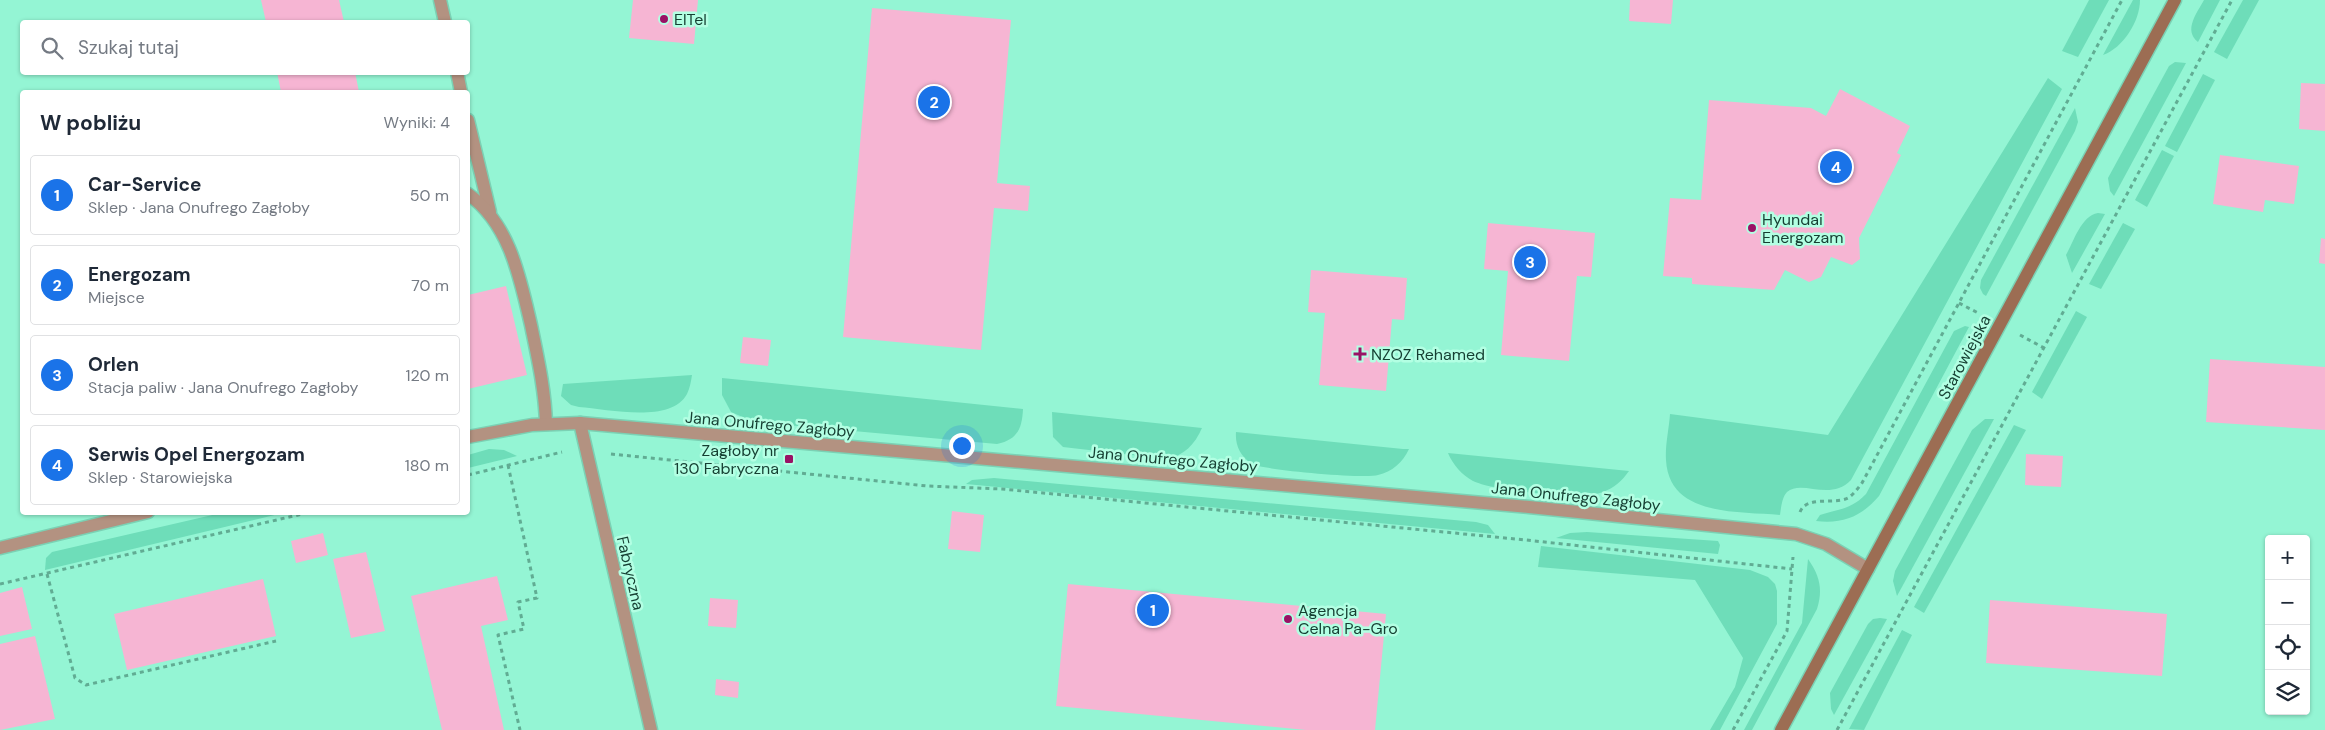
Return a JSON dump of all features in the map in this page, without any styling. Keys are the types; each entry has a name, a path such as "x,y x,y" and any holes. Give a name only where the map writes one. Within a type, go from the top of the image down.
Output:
{"street":[{"path":"440,0 445,20"},
{"name":"Starowiejska","path":"1781,730 2175,0"},
{"path":"458,75 461,90"},
{"path":"470,129 490,215"},
{"path":"470,196 490,215 507,243 521,282 542,377 546,424"},
{"name":"Jana Onufrego Zagłoby","path":"470,436 546,424 580,424 1500,505 1796,534 1826,544 1868,569"},
{"name":"Fabryczna","path":"580,424 651,730"},
{"path":"0,548 136,515"}],"path":[{"path":"1798,516 1802,507 1808,503 1848,498 1862,483 2122,0"},
{"path":"1837,730 2232,0"},
{"path":"1958,303 1977,313"},
{"path":"2022,336 2044,348"},
{"path":"470,474 564,452 586,452 927,486 1002,489 1516,539 1792,569"},
{"path":"508,465 537,598 518,602 524,628 498,635 520,730"},
{"path":"0,584 298,515"},
{"path":"1733,730 1786,631 1794,548"},
{"path":"47,574 74,678 86,686 276,641"}],"green space":[{"path":"2089,0 2109,0 2078,57 2062,51"},
{"path":"2133,0 2140,0 2134,25 2117,46 2103,55"},
{"path":"2204,0 2220,0 2198,42 2194,37 2191,27"},
{"path":"2243,0 2259,0 2227,59 2214,52"},
{"path":"2175,62 2186,63 2114,196 2110,191 2108,178 2169,66"},
{"path":"2203,74 2215,80 2177,152 2165,146"},
{"path":"2048,78 2062,89 1851,480 1843,486 1834,489 1793,489 1787,492 1784,497 1780,515 1726,511 1708,507 1692,501 1679,492 1670,479 1666,460 1670,414 1828,435"},
{"path":"2075,108 2078,122 2075,131 1986,296 1980,288 1981,280"},
{"path":"2162,150 2174,156 2147,207 2135,200"},
{"path":"2098,213 2105,214 2072,273 2066,255 2083,224 2092,215"},
{"path":"2123,223 2135,229 2101,289 2089,284"},
{"path":"2076,311 2087,317 2042,399 2032,392"},
{"path":"1965,326 1969,327 1879,496 1865,509 1851,518 1826,522 1816,521 1820,515 1850,506 1866,494 1954,331"},
{"path":"692,375 687,394 679,403 667,409 653,412 622,412 579,407 571,405 561,396 563,384"},
{"path":"722,378 1023,409 1020,428 1009,440 997,444 754,422 731,412 722,395"},
{"path":"1052,412 1202,428 1188,448 1178,455 1166,459 1063,447 1053,437"},
{"path":"1985,419 1994,419 1897,596 1893,581 1895,571 1972,430"},
{"path":"2014,425 2026,430 1924,613 1914,607"},
{"path":"1236,432 1409,449 1396,466 1388,472 1378,475 1354,476 1314,473 1274,469 1252,464 1239,450"},
{"path":"489,449 504,450 517,456 470,468 470,454"},
{"path":"1448,453 1629,471 1618,484 1603,492 1558,495 1499,488 1473,481 1458,469"},
{"path":"994,478 1476,522 1488,525 1495,534 966,484 972,480"},
{"path":"212,515 275,515 45,570 46,558 52,552"},
{"path":"1587,532 1718,541 1720,545 1718,554 1556,538 1570,533"},
{"path":"1541,546 1750,570 1768,577 1775,584 1777,591 1777,624 1720,730 1710,730 1735,687 1743,658 1695,580 1538,567"},
{"path":"1808,559 1818,577 1820,596 1817,609 1752,730 1744,730 1802,623"},
{"path":"1873,619 1887,619 1834,715 1831,709 1830,693 1868,624"},
{"path":"1902,630 1912,635 1864,730 1849,729"}],"building":[{"path":"261,0 339,0 344,20 266,20"},
{"name":"ElTel","path":"633,0 698,0 694,44 629,38"},
{"path":"1630,0 1673,0 1671,24 1629,21"},
{"path":"872,8 1011,20 997,183 1030,186 1028,211 994,208 981,350 843,337"},
{"path":"278,75 356,75 359,90 281,90"},
{"path":"2301,83 2325,84 2325,131 2299,129"},
{"path":"1840,89 1910,126 1897,153 1901,155 1859,238 1860,259 1852,265 1831,257 1821,277 1809,282 1785,270 1774,290 1692,284 1692,278 1663,276 1670,198 1701,200 1709,100 1811,108 1826,116"},
{"path":"2220,155 2299,166 2294,204 2265,200 2263,212 2213,204"},
{"path":"1488,223 1595,233 1591,277 1577,276 1569,361 1501,355 1508,271 1484,269"},
{"path":"2321,238 2325,239 2325,264 2319,263"},
{"path":"1311,270 1407,278 1404,320 1392,319 1386,391 1319,385 1325,313 1308,312"},
{"path":"506,286 527,375 470,389 470,295"},
{"path":"743,337 771,340 768,366 740,363"},
{"path":"2210,359 2325,367 2325,430 2206,422"},
{"path":"2026,454 2063,456 2061,487 2025,485"},
{"path":"952,511 984,515 980,552 948,549"},
{"path":"323,533 328,555 296,563 291,541"},
{"path":"366,552 385,631 351,638 333,559"},
{"path":"497,576 508,620 481,626 504,730 442,730 411,596"},
{"path":"263,579 276,636 127,670 114,614"},
{"path":"1068,584 1386,614 1375,730 1306,730 1056,706"},
{"path":"22,587 32,629 0,636 0,593"},
{"path":"710,598 738,600 736,628 708,626"},
{"path":"1990,600 2167,614 2162,676 1986,663"},
{"path":"35,636 55,719 0,730 0,644"},
{"path":"716,679 739,682 738,698 715,695"}],"place":[{"name":"ElTel","path":"664,19"},
{"name":"Energozam","path":"934,102"},
{"name":"Serwis Opel Energozam","path":"1836,167"},
{"name":"Hyundai Energozam","path":"1752,228"},
{"name":"Orlen","path":"1530,262"},
{"name":"NZOZ Rehamed","path":"1360,354"},
{"name":"Zagłoby nr 130 Fabryczna","path":"789,459"},
{"name":"Car-Service","path":"1153,610"},
{"name":"Agencja Celna Pa-Gro","path":"1288,619"}]}
